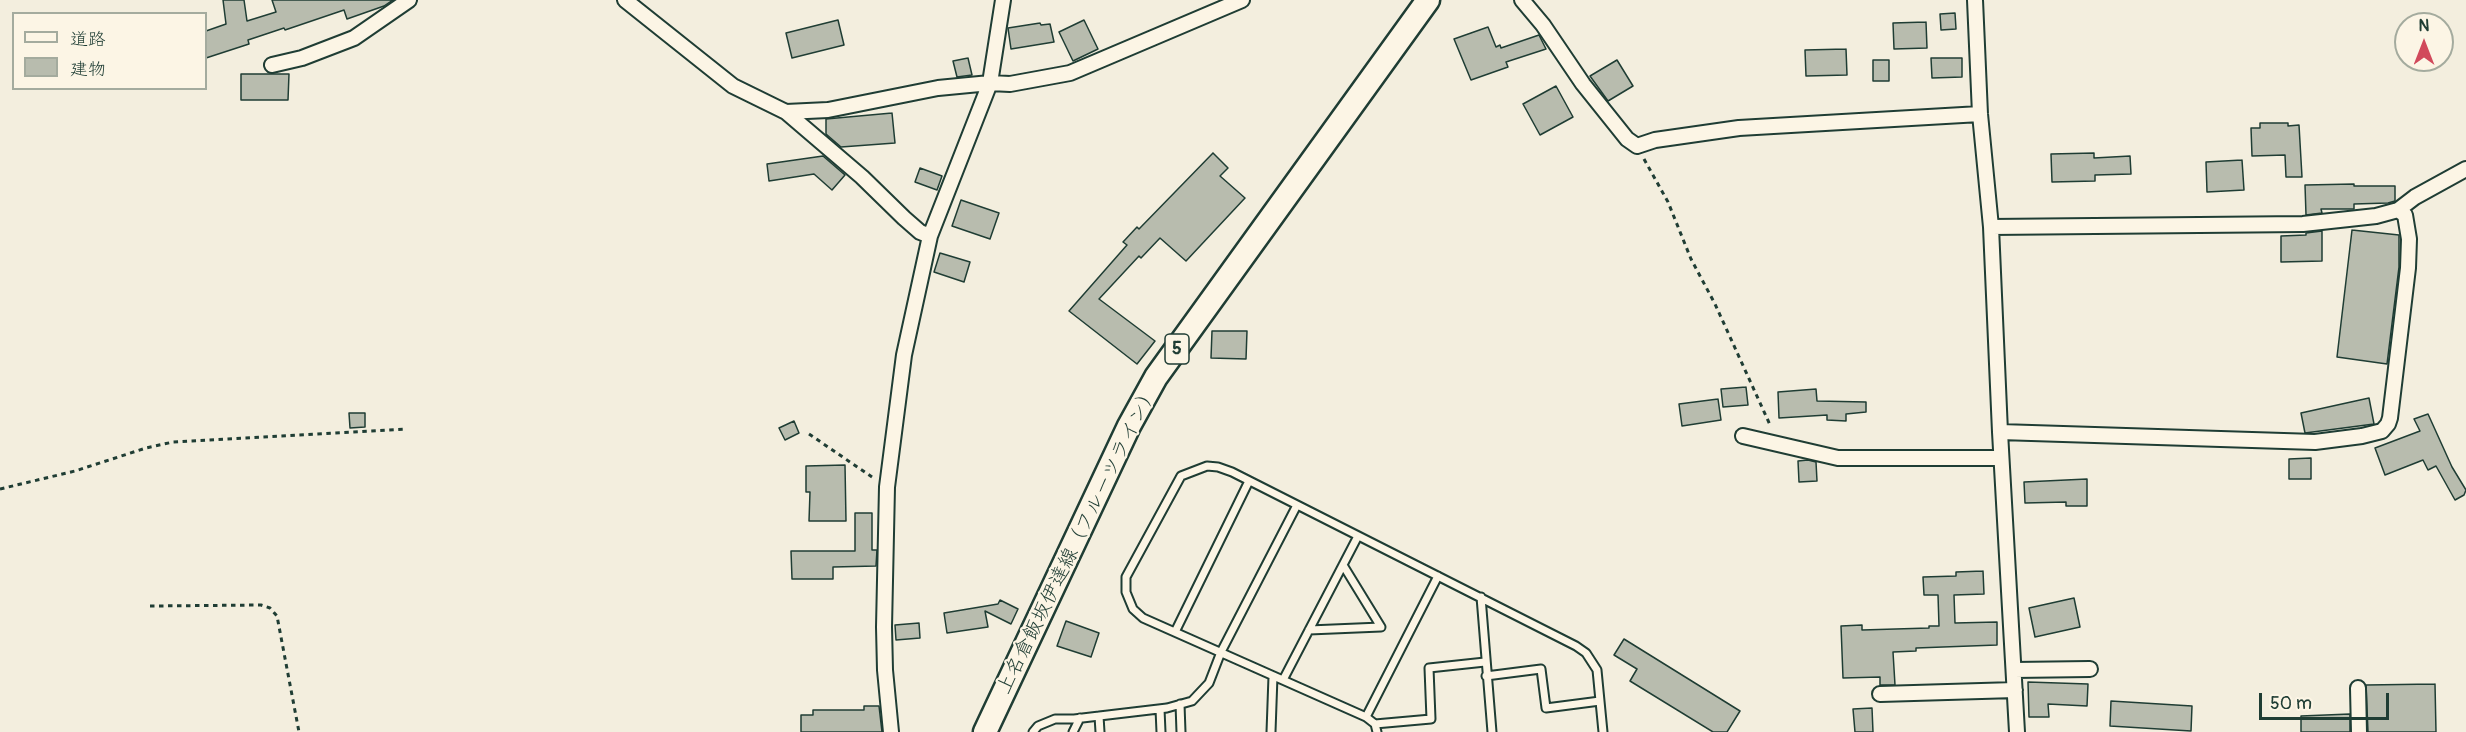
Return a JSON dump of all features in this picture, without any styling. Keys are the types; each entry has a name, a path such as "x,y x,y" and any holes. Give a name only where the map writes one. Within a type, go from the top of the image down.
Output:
{"main road":[{"name":"上名倉飯坂伊達線（フルーツライン）","path":"985,732 1129,426 1156,378 1428,0"}],"street":[{"path":"272,65 285,64 354,38 409,0"},
{"path":"625,0 733,86 786,112 862,177 920,232 930,237"},
{"path":"891,732 885,670 887,487 904,355 930,237 990,83 1003,0"},
{"path":"786,112 828,110 938,88 990,83 1010,84 1070,73 1242,0"},
{"path":"1522,0 1543,25 1583,84 1627,139 1637,146 1655,140 1738,128 1980,114"},
{"path":"1975,0 1980,114 1991,227 2001,458 2017,732"},
{"path":"1991,227 2303,224 2376,216 2398,210 2415,197 2466,169"},
{"path":"2000,432 2315,442 2382,431 2390,418 2408,268 2407,222 2405,215 2398,210"},
{"path":"1743,436 1838,458 2001,458"},
{"path":"2014,670 2091,669"},
{"path":"2358,688 2359,732"},
{"path":"1880,694 2015,690"}],"lane":[{"path":"1485,662 1429,668 1431,719 1376,728 1366,717 1143,618 1133,609 1126,592 1126,577 1181,476 1207,466 1218,467 1576,646 1586,653 1597,670 1603,732"},
{"path":"1175,632 1249,481"},
{"path":"1033,732 1038,726 1055,719 1160,709 1192,701 1209,682 1221,652 1297,505"},
{"path":"1283,680 1358,536"},
{"path":"1309,630 1381,627 1343,565"},
{"path":"1366,717 1438,576"},
{"path":"1481,597 1492,732"},
{"path":"1486,676 1541,669 1546,708 1600,701"},
{"path":"1271,732 1273,676"},
{"path":"1180,704 1181,732"},
{"path":"1160,709 1161,732"},
{"path":"1099,716 1100,732"},
{"path":"1073,732 1080,718"}],"path":[{"path":"1637,146 1668,202 1691,259 1715,304 1779,445"},
{"path":"0,489 75,471 146,448 173,442 407,429"},
{"path":"809,434 887,487"},
{"path":"150,606 261,605 270,608 277,616 299,732"}],"building":[{"path":"223,0 244,0 247,21 276,12 272,0 393,0 384,6 347,19 344,10 285,30 284,28 248,40 249,44 207,58 207,31 226,24"},
{"path":"1955,13 1956,29 1941,30 1940,14"},
{"path":"838,20 844,45 792,58 786,33"},
{"path":"1084,20 1098,49 1073,61 1059,32"},
{"path":"1926,22 1927,48 1894,49 1893,23"},
{"path":"1040,23 1041,25 1050,24 1054,42 1011,49 1008,28"},
{"path":"1488,27 1496,47 1500,45 1501,48 1539,35 1546,49 1506,62 1508,67 1471,80 1454,39"},
{"path":"1846,49 1847,75 1806,76 1805,50"},
{"path":"968,58 972,75 957,77 953,61"},
{"path":"1931,58 1962,58 1962,77 1932,78"},
{"path":"1617,60 1633,86 1608,101 1590,76"},
{"path":"1873,60 1889,60 1889,81 1873,81"},
{"path":"241,74 289,74 288,100 241,100"},
{"path":"1556,86 1573,117 1540,135 1523,104"},
{"path":"892,113 895,143 841,147 826,134 826,119"},
{"path":"2260,123 2299,125 2302,177 2286,177 2285,155 2252,156 2251,128 2260,128"},
{"path":"1213,153 1228,168 1220,176 1245,198 1186,261 1160,238 1141,258 1139,256 1099,299 1155,341 1137,364 1069,311 1127,245 1123,242 1137,227 1139,229"},
{"path":"2094,153 2094,158 2130,156 2131,174 2095,175 2095,181 2052,182 2051,154"},
{"path":"823,156 845,175 832,190 814,174 769,181 767,164"},
{"path":"2242,160 2244,190 2207,192 2206,162"},
{"path":"920,168 942,176 937,190 915,182"},
{"path":"2354,184 2354,186 2395,186 2395,201 2354,204 2354,209 2321,209 2322,213 2306,215 2305,185"},
{"path":"961,200 999,213 990,239 952,226"},
{"path":"2352,230 2399,235 2399,267 2387,364 2337,357"},
{"path":"2322,231 2322,261 2281,262 2281,236 2306,235 2306,233"},
{"path":"940,253 970,262 964,282 934,272"},
{"path":"1212,331 1247,331 1246,359 1211,358"},
{"path":"1746,387 1748,405 1723,407 1721,389"},
{"path":"1816,389 1817,401 1866,402 1866,412 1846,414 1846,421 1827,420 1827,415 1779,418 1778,392"},
{"path":"2369,398 2374,424 2305,433 2301,413"},
{"path":"1718,399 1721,420 1682,426 1679,404"},
{"path":"349,413 365,413 365,427 350,428"},
{"path":"2428,414 2452,467 2466,490 2464,495 2455,500 2436,466 2428,470 2423,460 2385,475 2375,448 2420,431 2414,419"},
{"path":"794,421 799,433 785,440 779,428"},
{"path":"2311,458 2311,479 2289,479 2289,459"},
{"path":"1798,461 1816,462 1817,481 1799,482"},
{"path":"845,465 846,521 809,521 810,492 806,492 806,466"},
{"path":"2087,479 2087,506 2066,506 2066,502 2025,503 2024,482"},
{"path":"855,513 872,513 872,550 877,550 876,566 833,567 833,579 792,579 791,551 855,551"},
{"path":"1983,571 1984,594 1954,595 1955,623 1997,622 1997,645 1916,648 1916,651 1893,652 1895,685 1880,685 1880,677 1843,678 1841,626 1862,625 1862,630 1939,626 1938,595 1924,595 1923,577 1956,576 1956,572"},
{"path":"2074,598 2080,627 2035,637 2029,608"},
{"path":"1000,600 1018,609 1011,624 985,611 988,627 947,633 944,613 998,604"},
{"path":"1066,621 1099,633 1091,657 1057,646"},
{"path":"919,623 920,638 896,640 895,625"},
{"path":"1624,639 1740,711 1727,732 1713,732 1630,681 1637,669 1614,655"},
{"path":"2028,682 2088,684 2087,706 2048,704 2049,717 2029,717"},
{"path":"2435,684 2436,732 2368,732 2366,685"},
{"path":"2111,701 2192,706 2191,731 2110,726"},
{"path":"864,706 879,706 882,732 801,732 801,715 813,715 813,710 864,710"},
{"path":"1872,708 1873,732 1855,732 1853,709"},
{"path":"2350,714 2350,732 2301,732 2301,716"}]}
